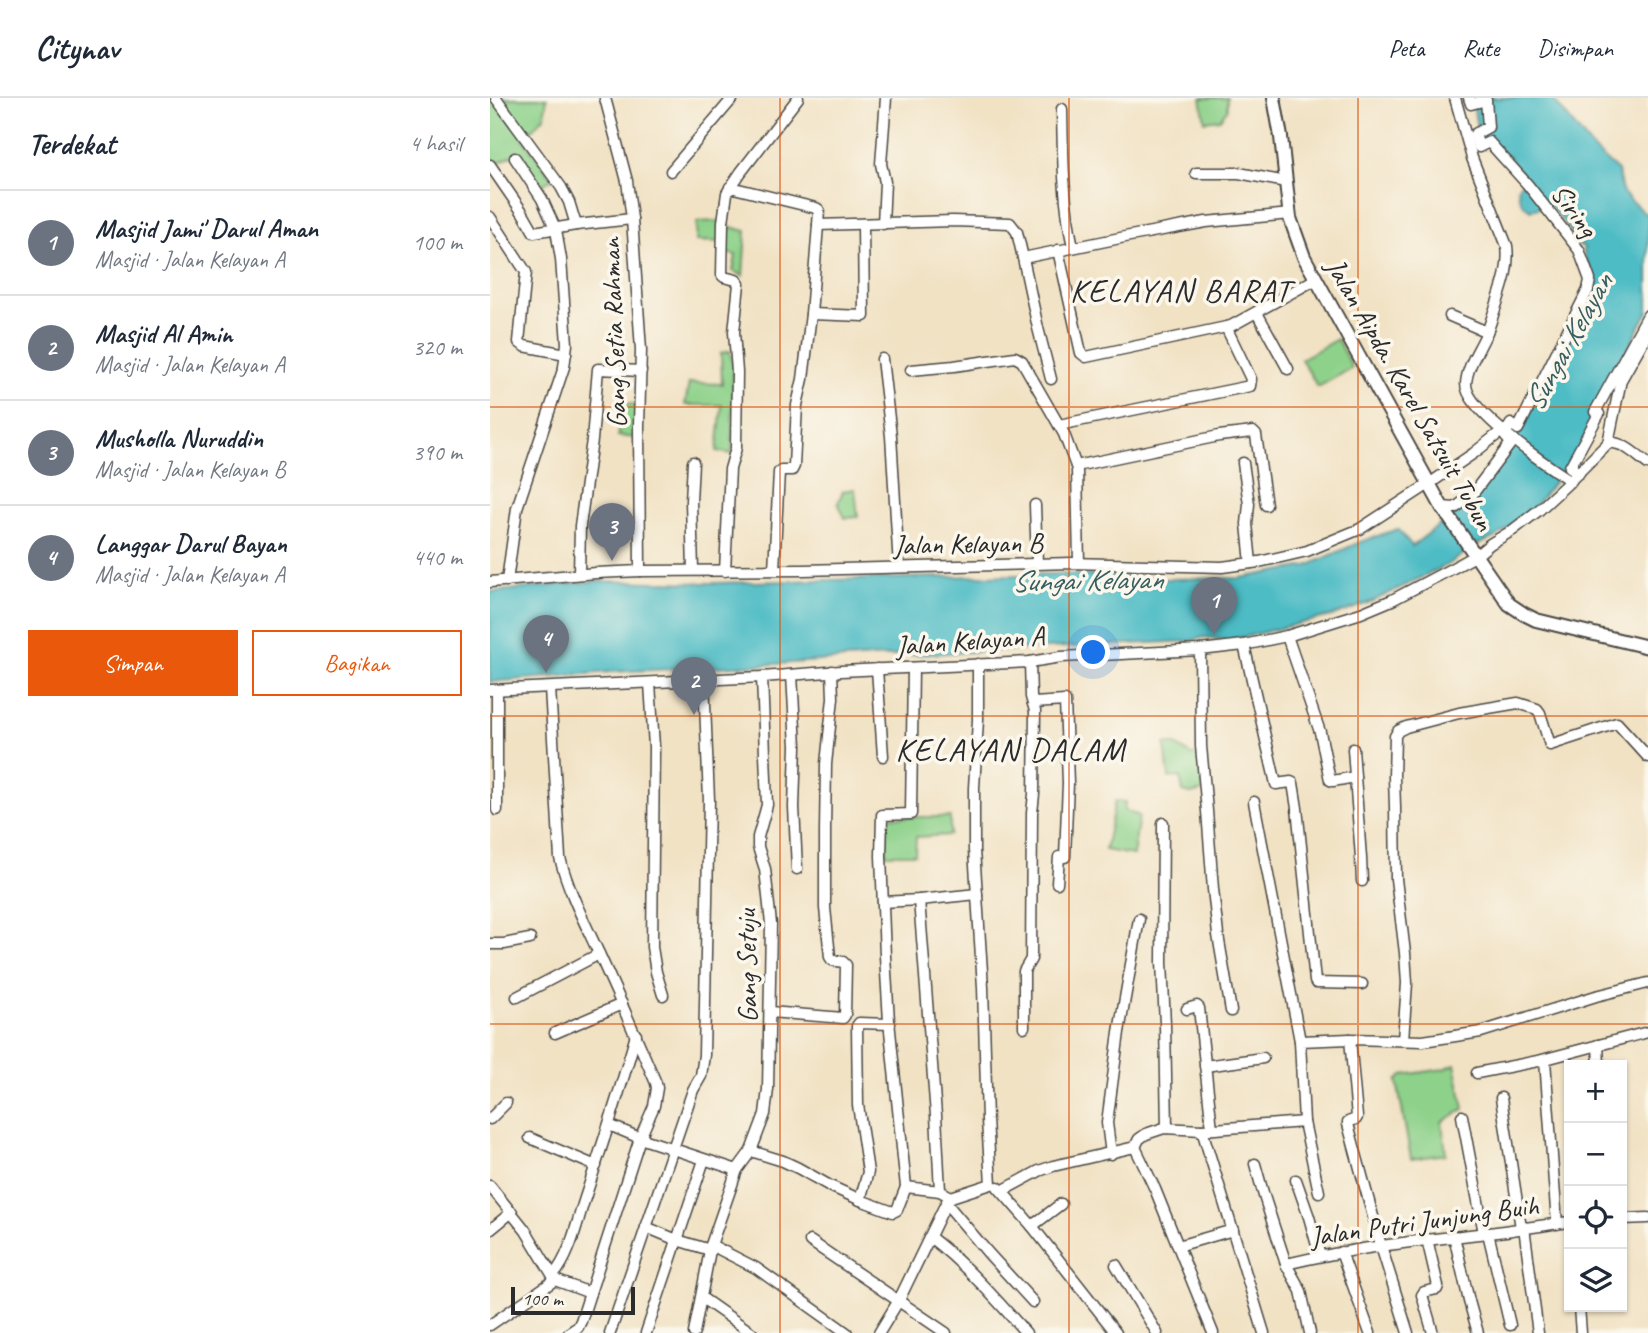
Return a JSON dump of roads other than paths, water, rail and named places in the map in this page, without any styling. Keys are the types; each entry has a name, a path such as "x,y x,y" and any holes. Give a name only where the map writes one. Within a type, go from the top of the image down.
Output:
{"main road":[{"name":"Jalan Aipda. Karel Satsuit Tubun","path":"1274,98 1295,236 1429,484 1467,544 1509,604 1524,614 1536,620 1648,647"}],"street":[{"path":"496,98 561,187 576,225"},
{"name":"Gang Setia Rahman","path":"605,98 627,181 632,219 641,350 640,571"},
{"path":"671,171 733,98"},
{"path":"725,571 730,469 736,448 737,372 734,332 739,284 737,280 722,275 724,206 730,187 798,98"},
{"path":"883,223 885,182 881,164 886,98"},
{"path":"1455,98 1475,150 1507,246 1509,260 1487,332 1470,367 1466,384 1468,392 1480,411 1507,434 1572,477"},
{"path":"1471,101 1486,100 1488,127 1475,134 1475,150"},
{"path":"1062,109 1064,189 1073,247"},
{"name":"Siring","path":"1475,150 1489,142 1524,179 1579,250 1590,281 1588,290 1518,429 1511,424 1507,434"},
{"path":"507,581 517,508 564,367 568,344 556,230 542,199 515,158"},
{"path":"490,165 533,231 539,233 576,225 632,219"},
{"path":"1196,173 1239,173 1286,182"},
{"path":"730,187 816,208 819,211 811,314 797,405 793,469 779,472 774,570"},
{"path":"1023,258 1206,222 1290,214"},
{"path":"490,217 526,271 519,339 521,344 566,354"},
{"path":"818,225 964,221 1010,223 1017,232 1051,379"},
{"path":"811,314 864,316 863,224"},
{"path":"1058,250 1081,353 1086,358 1226,327 1257,313 1316,279"},
{"path":"1257,313 1288,369"},
{"path":"1572,477 1570,467 1599,414 1595,412 1648,315"},
{"path":"1450,316 1487,332"},
{"path":"1059,425 1250,386 1251,379 1226,327"},
{"path":"1648,332 1621,380 1608,443 1620,445 1648,464"},
{"path":"911,370 1018,357 1059,425 1076,466 1079,563"},
{"path":"882,359 891,436 899,567"},
{"path":"579,574 580,526 598,369 640,371"},
{"path":"1076,466 1219,436 1253,432 1256,435 1266,505"},
{"path":"1445,510 1455,508 1471,496 1511,443 1505,437 1507,434"},
{"name":"Jalan Kelayan B","path":"490,582 640,571 1079,563 1222,567 1251,563 1285,557 1360,529 1507,434"},
{"name":"Jalan Kelayan A","path":"493,690 1030,662 1061,657 1200,650 1287,636 1382,604 1477,555 1539,510 1608,443"},
{"path":"693,462 693,570"},
{"path":"1242,463 1249,504 1247,524 1251,563"},
{"path":"1035,505 1037,565"},
{"path":"1287,636 1320,732 1330,780 1355,777"},
{"path":"1244,645 1276,784 1293,783 1315,981 1362,984"},
{"path":"1200,650 1201,746 1213,889 1231,1011"},
{"path":"1024,1027 1024,971 1031,959 1034,794 1035,711 1031,697 1030,662"},
{"path":"978,664 974,850 991,1184"},
{"path":"751,1151 798,1168 860,1200 895,1212 906,1187 890,1024 881,856 883,815 911,814 913,668"},
{"path":"877,669 883,756"},
{"path":"770,1012 842,1018 845,1015 846,965 843,961 831,959 825,908 826,764 833,698 832,671"},
{"path":"792,675 796,746 794,807 797,869"},
{"name":"Gang Setuju","path":"694,1333 710,1248 737,1170 751,1151 765,1114 768,1090 771,925 765,869 758,847 767,805 762,677"},
{"path":"610,1333 693,1090 701,1076 704,1055 709,800 704,680"},
{"path":"650,682 654,747 652,947 663,995"},
{"path":"550,688 560,858 570,892 636,1035 657,1088 654,1106 640,1138 580,1325 569,1333"},
{"path":"493,690 497,810"},
{"path":"1033,703 1065,701 1068,805 1065,857 1059,857 1058,883"},
{"path":"1403,1040 1407,983 1396,879 1394,777 1395,736 1398,731 1459,713 1518,703 1537,709 1550,745 1617,723 1648,757"},
{"path":"1353,749 1362,881"},
{"path":"1254,802 1300,1041 1302,1114 1319,1192"},
{"path":"1163,823 1162,962 1166,1024 1167,1128"},
{"path":"883,902 977,894"},
{"path":"919,900 940,1191"},
{"path":"1111,1154 1108,1117 1119,1032 1139,919"},
{"path":"490,944 530,939"},
{"path":"517,997 599,954"},
{"path":"1300,1041 1423,1041 1481,1032 1596,996 1648,984"},
{"path":"555,1033 622,1004"},
{"path":"1187,1009 1199,1008 1205,1066 1207,1130 1264,1333"},
{"path":"860,1200 868,1172 858,1105 857,1026 859,1023 890,1024"},
{"path":"1477,1073 1500,1070 1648,1032"},
{"path":"490,1325 554,1278 570,1243 596,1166 636,1035"},
{"path":"1350,1039 1357,1118 1348,1124 1408,1333"},
{"path":"1598,1045 1599,1060"},
{"path":"1205,1066 1263,1058"},
{"path":"1545,1059 1558,1224"},
{"path":"1501,1098 1538,1333"},
{"path":"490,1119 506,1103"},
{"path":"1462,1116 1486,1233 1510,1325"},
{"path":"1002,1191 1053,1166 1135,1147 1139,1139 1146,1134 1167,1128 1207,1130 1304,1122"},
{"path":"609,1125 737,1170"},
{"path":"530,1138 596,1166"},
{"path":"1135,1147 1160,1200 1213,1333"},
{"path":"646,1333 704,1160"},
{"path":"1255,1164 1286,1264 1301,1291 1310,1333"},
{"path":"1296,1180 1320,1256"},
{"path":"991,1184 1002,1191 1032,1226 1116,1333"},
{"path":"879,1333 899,1300 949,1200 991,1184"},
{"path":"490,1186 526,1231 554,1278 590,1293"},
{"path":"906,1187 940,1191 989,1254 1033,1302"},
{"path":"1032,1226 1060,1204"},
{"path":"490,1230 512,1212"},
{"path":"1627,1219 1648,1218"},
{"name":"Jalan Putri Junjung Buih","path":"1286,1264 1341,1252 1427,1239 1564,1223"},
{"path":"646,1227 677,1240 710,1248 756,1268 847,1333"},
{"path":"1178,1245 1233,1230"},
{"path":"1454,1236 1478,1333"},
{"path":"930,1237 956,1257 1026,1333"},
{"path":"1427,1239 1438,1286 1437,1289 1422,1294 1433,1333"},
{"path":"810,1241 946,1333"},
{"path":"1341,1252 1370,1333"},
{"path":"1116,1265 1157,1333"},
{"path":"702,1298 752,1333"},
{"path":"1579,1312 1581,1333"}],"water":[{"name":"Sungai Kelayan","path":"1472,98 1552,98 1593,149 1618,171 1622,192 1648,214 1648,311 1591,418 1593,421 1572,460 1531,511 1496,537 1477,545 1449,564 1373,601 1339,614 1226,640 1205,637 1190,641 610,672 490,682 490,592 597,581 713,583 1057,574 1164,579 1240,578 1307,566 1360,542 1398,529 1412,546 1468,503 1513,444 1592,284 1595,283 1583,251 1585,249 1579,245 1567,225 1550,204 1532,210 1525,206 1518,187 1526,177 1510,157 1481,142"}],"place":[{"name":"Musholla Nuruddin","path":"612,561"},
{"name":"Masjid Jami' Darul Aman","path":"1214,635"},
{"name":"Langgar Darul Bayan","path":"546,673"},
{"name":"Masjid Al Amin","path":"694,715"}],"district":[{"name":"KELAYAN BARAT","path":"1181,290"},
{"name":"KELAYAN DALAM","path":"1011,749"}]}
